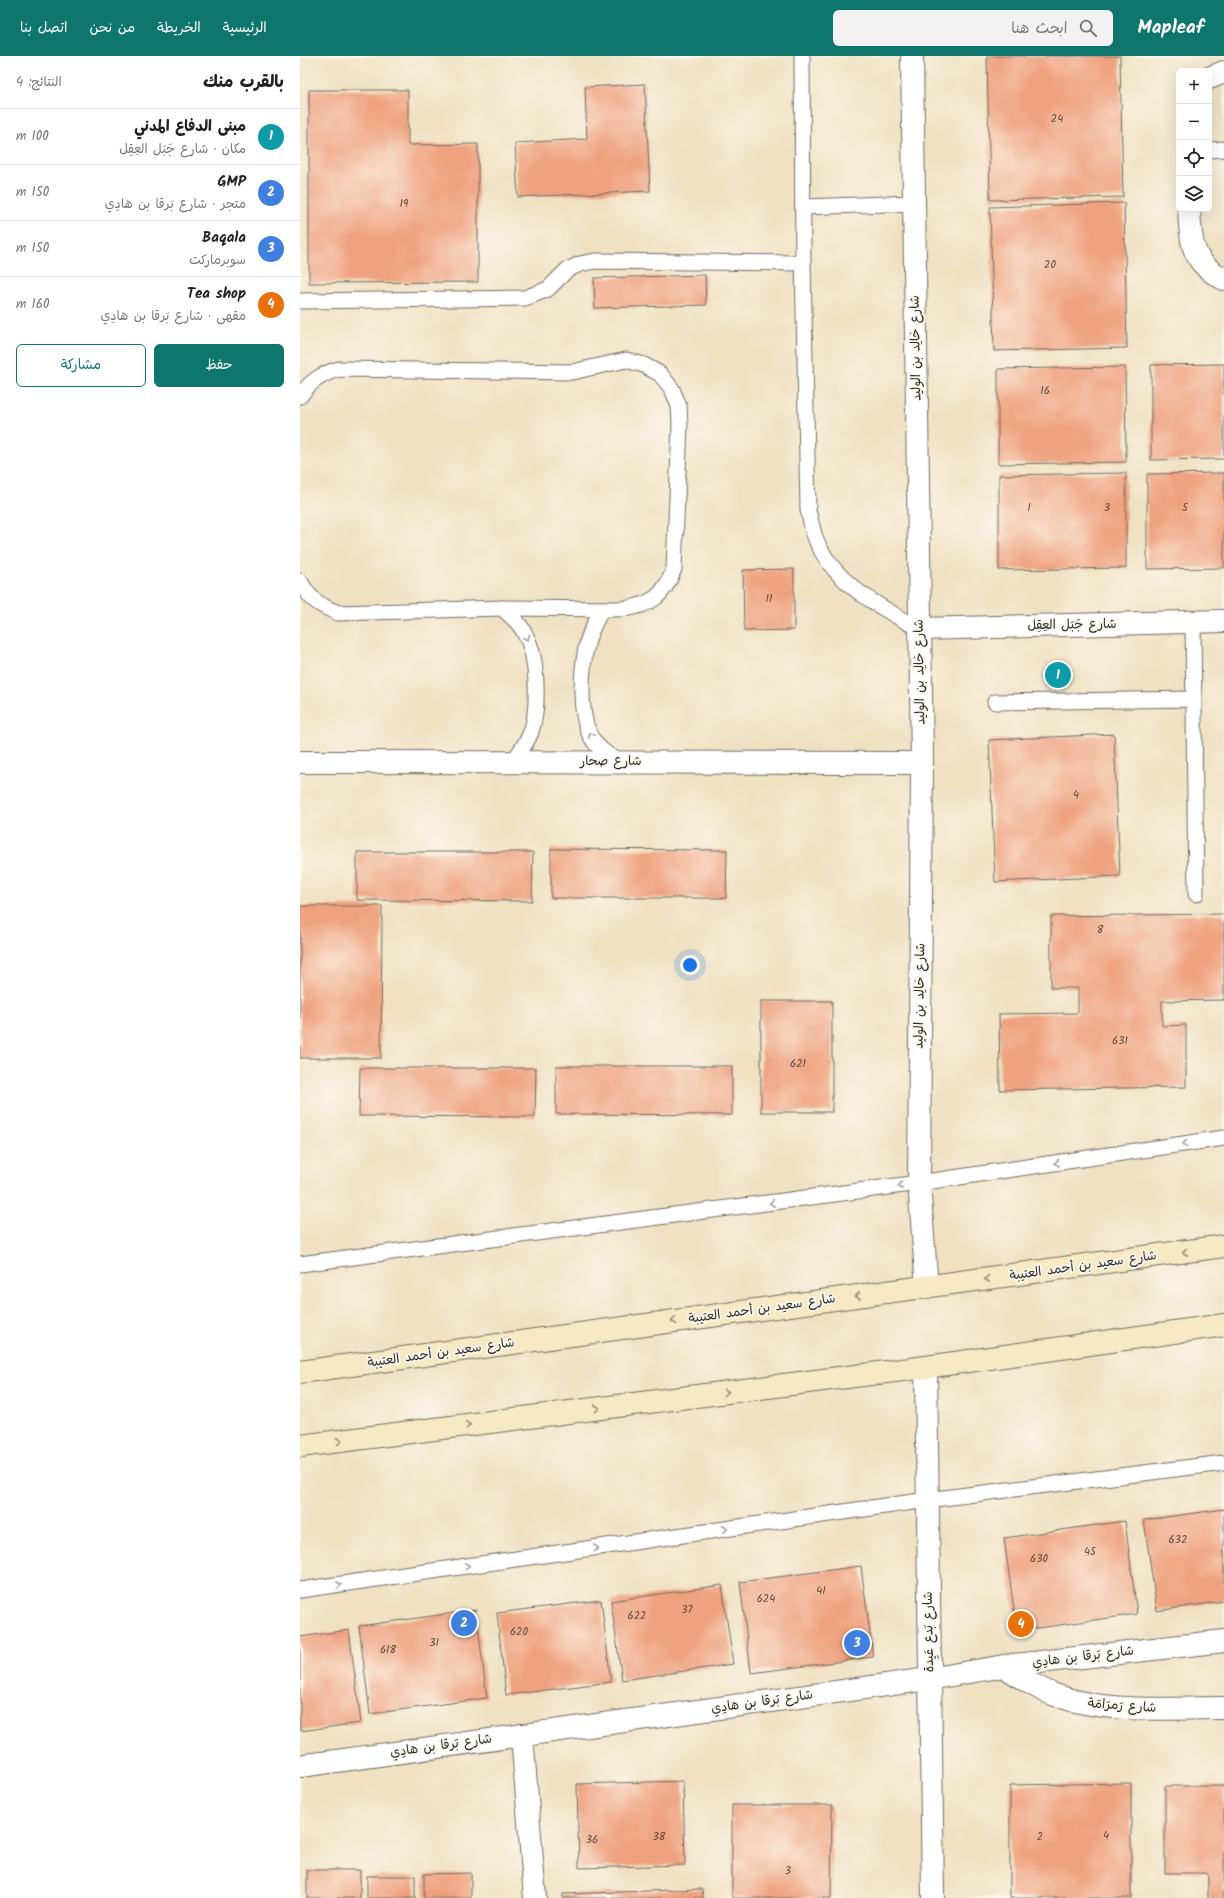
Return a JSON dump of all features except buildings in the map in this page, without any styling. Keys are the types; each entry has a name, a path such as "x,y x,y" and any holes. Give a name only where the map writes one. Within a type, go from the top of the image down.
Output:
{"main road":[{"name":"شارع سعيد بن أحمد العتيبة","path":"300,1372 1224,1246"},
{"path":"300,1446 926,1366 1224,1325"}],"street":[{"name":"شارع خالِد بن الوليد","path":"912,56 922,763 918,1183 926,1287"},
{"path":"1212,77 1224,72"},
{"path":"1189,212 1193,248 1200,262 1212,273 1224,279"},
{"name":"شارع جَبَل العِقِل","path":"920,629 1224,621"},
{"name":"شارع صحار","path":"300,762 618,761 922,763"},
{"name":"شارع بَدع عَيِدة","path":"926,1366 933,1898"},
{"name":"شارع بَرقا بن هادِي","path":"300,1766 929,1679 1004,1666 1224,1641"},
{"name":"شارع رَمرَامَة","path":"1004,1666 1041,1688 1081,1703 1123,1708 1224,1708"},
{"path":"522,1735 535,1898"}],"lane":[{"path":"802,56 803,263 806,481 808,510 815,537 829,562 847,584 870,601 920,629"},
{"path":"1212,150 1224,149"},
{"path":"803,207 914,203"},
{"path":"300,301 525,298 548,289 567,270 580,264 595,261 803,263"},
{"path":"300,396 308,384 322,374 339,369 572,372 626,360 644,365 660,374 672,388 679,406 674,569 670,582 661,594 650,602 636,608 502,608 338,613 321,606 306,594 300,581"},
{"path":"502,608 516,620 526,635 533,653 534,665 535,717 523,748 513,761"},
{"path":"602,609 588,639 585,655 583,672 585,722 591,738 603,752 618,761"},
{"path":"1193,623 1196,894"},
{"path":"996,702 1194,699"},
{"path":"300,1264 918,1183 1224,1138"},
{"path":"300,1590 927,1500 1224,1463"}],"place":[{"name":"مبنى الدفاع المدني","path":"1058,675"},
{"name":"GMP","path":"464,1623"},
{"name":"Tea shop","path":"1021,1624"},
{"name":"Baqala","path":"857,1643"}]}
